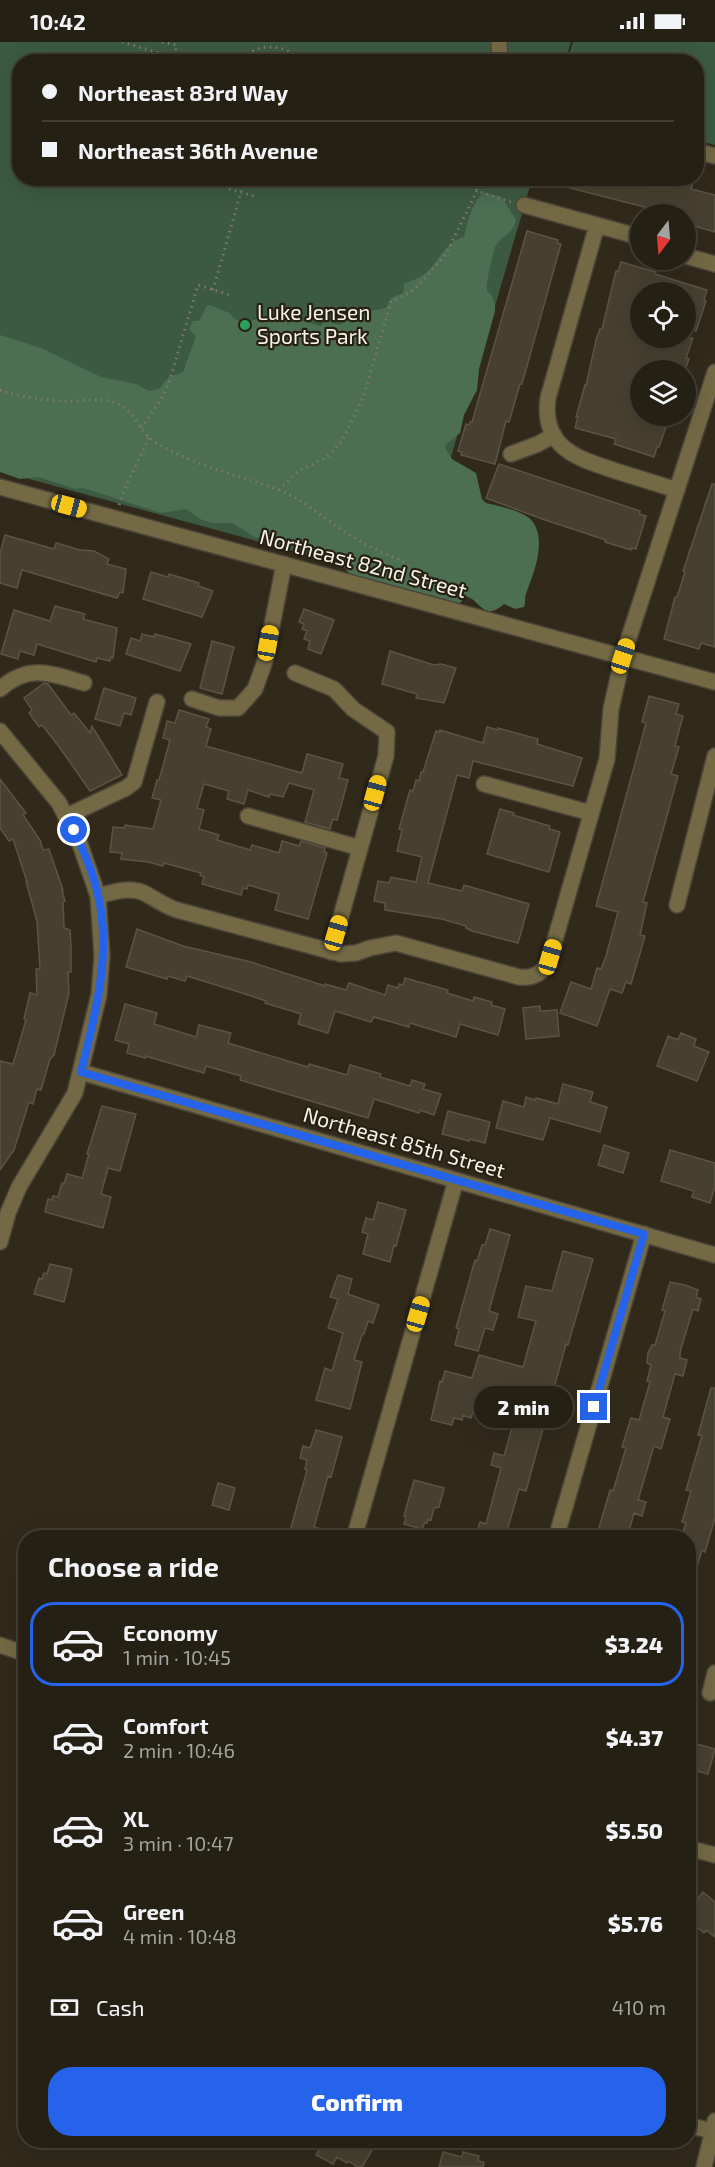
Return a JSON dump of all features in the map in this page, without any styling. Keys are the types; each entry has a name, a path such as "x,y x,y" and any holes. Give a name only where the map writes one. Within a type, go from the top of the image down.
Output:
{"street":[{"path":"519,204 630,234"},
{"path":"597,225 548,398 547,420 552,433 565,450 586,461 677,490"},
{"path":"696,259 715,264"},
{"path":"98,896 117,891 139,891 166,906 331,952 348,954 396,943 519,976 530,977 539,973 548,962 608,752 612,702 623,656 715,372"},
{"path":"511,454 538,444 552,433"},
{"name":"Northeast 82nd Street","path":"0,488 715,682"},
{"path":"192,699 219,708 238,708 255,689 265,661 284,564"},
{"path":"0,689 31,672 45,672 84,683"},
{"path":"295,673 334,689 353,709 387,732 386,756 331,952"},
{"path":"67,816 134,782 157,702"},
{"path":"0,731 42,780 67,816 80,844 98,896 102,956 99,995 75,1092 13,1200 0,1242"},
{"path":"677,905 715,756"},
{"path":"484,784 591,813"},
{"path":"248,816 360,848"},
{"name":"Northeast 85th Street","path":"81,1072 715,1255"},
{"path":"356,1530 456,1180"},
{"path":"558,1530 644,1234"},
{"path":"0,1645 18,1651"},
{"path":"710,1693 715,1673"},
{"path":"696,1850 715,1856"},
{"path":"696,2126 714,2128 704,2167"}],"path":[{"path":"122,42 163,54"},
{"path":"162,42 176,45 175,54"},
{"path":"245,54 257,47 283,44 295,54"},
{"path":"229,186 228,188 254,196"},
{"path":"213,290 243,186"},
{"path":"474,186 477,190 519,204"},
{"path":"279,490 297,472 327,457 342,441 364,395 391,302 411,292 446,254 477,190"},
{"path":"141,428 162,398 169,383 198,285 230,295"},
{"path":"0,390 28,397 62,401 114,402 128,411 149,438 194,462 279,490 306,502 342,530 408,565 416,577 418,601"},
{"path":"115,519 125,488 149,438"}],"green space":[{"name":"Luke Jensen Sports Park","path":"0,42 571,42 567,54 12,54 12,186 530,186 414,584 0,471"},
{"path":"573,42 715,42 715,145 704,142 704,54 569,54"},
{"path":"484,192 502,197 516,220 512,229 495,247 491,262 487,291 491,294 495,311 479,369 477,390 464,415 460,433 446,444 445,448 452,459 476,473 482,499 486,503 518,512 529,518 537,530 539,549 524,607 515,609 504,604 497,609 487,611 466,596 460,603 438,601 433,596 426,595 420,603 351,576 341,563 315,555 305,546 295,542 271,541 255,537 232,523 212,523 202,520 186,509 161,513 83,488 75,489 38,477 20,479 0,472 0,335 41,348 101,377 136,384 149,391 159,389 169,377 183,372 196,336 189,329 193,321 199,321 207,306 210,305 227,312 243,322 273,317 320,326 327,321 339,325 370,311 386,308 391,298 403,293 404,284 426,273 447,247 457,239 464,237 473,207"}],"building":[{"path":"563,186 692,186 691,189 715,195 715,232 696,227 696,204 633,204"},
{"path":"527,231 558,240 557,243 561,244 522,384 520,384 509,422 506,421 495,464 461,455 462,452 458,451 466,424 469,425 472,422"},
{"path":"621,262 630,265 630,270 649,270 681,282 630,282 630,348 690,348 686,358 689,360 630,360 630,426 666,426 654,457 614,444 616,439 575,428 596,340 602,329 616,271 618,272"},
{"path":"696,287 707,290 704,300 706,301 696,331"},
{"path":"499,464 640,511 639,514 646,516 636,549 631,548 631,550 605,542 606,540 486,498"},
{"path":"712,484 715,484 715,647 701,643 699,649 664,639 675,597 677,597 685,572 683,571"},
{"path":"5,535 54,549 56,543 80,550 94,551 109,559 107,564 126,569 123,593 120,592 117,598 22,570 17,588 0,583 0,554"},
{"path":"151,572 168,577 169,574 199,583 198,586 213,591 202,617 143,599"},
{"path":"55,606 85,614 83,619 117,628 113,658 111,657 110,661 97,658 96,662 37,644 34,655 20,651 18,659 1,654 14,610 50,621"},
{"path":"304,609 334,620 321,654 308,649 310,641 304,639 307,631 302,629 304,624 299,622"},
{"path":"142,634 154,637 155,634 191,644 180,671 126,654 131,638 140,641"},
{"path":"212,641 234,647 222,694 200,688"},
{"path":"390,651 434,665 441,664 456,668 444,703 416,698 417,694 382,684"},
{"path":"44,683 48,684 71,715 74,713 90,733 92,726 122,775 90,791 60,748 29,713 32,710 24,698"},
{"path":"104,688 136,698 131,715 124,713 120,726 95,719"},
{"path":"649,696 679,704 676,714 683,716 675,746 679,747 671,774 678,776 643,902 647,903 640,935 645,936 631,984 626,982 622,993 610,989 597,1026 560,1013 571,982 591,989 597,968 601,969 606,956 618,912 596,906 646,723 642,722"},
{"path":"179,710 209,719 206,727 211,729 206,746 302,773 307,754 343,764 339,778 348,780 337,820 333,819 330,829 305,822 314,790 289,783 283,797 270,794 269,797 248,790 244,804 227,799 229,791 204,784 197,808 204,810 199,829 219,835 217,840 250,850 252,845 279,853 282,841 299,846 301,841 325,848 324,852 327,853 308,919 275,910 279,894 248,885 247,889 243,888 241,895 202,884 204,877 200,875 201,873 164,863 163,866 121,859 122,853 110,852 113,827 124,828 125,825 153,829 161,800 152,798 170,740 163,738 167,721 175,723"},
{"path":"487,727 538,739 537,744 582,758 573,786 473,761 469,778 457,775 428,883 462,891 464,885 529,904 518,943 472,931 466,926 442,919 385,910 385,903 374,901 378,881 389,883 391,877 416,882 422,857 397,851 402,830 399,829 410,790 413,791 416,780 419,781 421,772 423,772 436,731 440,732 440,730 483,743"},
{"path":"0,779 26,813 23,815 40,840 43,850 49,849 65,901 63,902 64,928 70,930 71,972 68,972 69,993 54,1055 50,1059 41,1090 37,1089 33,1104 29,1102 14,1150 0,1170 0,1061 13,1064 26,1020 24,1019 30,993 37,995 36,969 40,969 37,921 27,882 13,839 9,841 0,828"},
{"path":"500,809 550,826 549,829 560,832 549,872 487,854"},
{"path":"137,929 183,946 251,962 325,986 325,984 346,990 349,983 385,995 388,985 398,988 399,984 403,985 405,978 448,990 447,993 473,1001 474,997 492,1002 491,1005 505,1009 498,1035 460,1024 456,1037 410,1023 409,1027 374,1017 371,1022 335,1011 328,1033 298,1024 301,1014 242,993 187,976 185,981 168,976 167,979 126,967"},
{"path":"125,1004 157,1013 154,1024 196,1037 199,1025 231,1033 228,1043 308,1067 309,1064 347,1075 350,1065 410,1086 412,1080 425,1084 423,1089 441,1094 434,1115 420,1110 419,1113 374,1099 368,1118 240,1080 241,1076 206,1066 204,1073 127,1053 129,1044 115,1040"},
{"path":"540,1006 540,1011 557,1010 559,1036 526,1039 523,1008"},
{"path":"681,1033 696,1039 694,1046 709,1052 697,1081 657,1066 668,1036 678,1040"},
{"path":"563,1084 593,1092 590,1102 607,1107 600,1132 550,1118 543,1140 496,1128 503,1101 524,1107 526,1097 558,1104"},
{"path":"102,1106 136,1114 120,1171 108,1168 101,1194 111,1197 103,1228 45,1212 48,1199 52,1200 53,1196 58,1197 67,1174 82,1178"},
{"path":"448,1111 490,1122 485,1143 442,1134"},
{"path":"604,1145 629,1153 623,1173 598,1165"},
{"path":"670,1150 715,1163 715,1186 710,1203 692,1197 694,1191 661,1181"},
{"path":"378,1202 406,1210 390,1262 363,1254 368,1234 362,1232 366,1218 373,1220"},
{"path":"490,1229 510,1235 489,1311 498,1314 493,1330 485,1328 478,1351 455,1345 459,1329 456,1328 475,1260 477,1261 482,1245 485,1245"},
{"path":"563,1251 593,1259 568,1345 566,1344 526,1491 519,1489 507,1530 478,1530 480,1522 486,1524 501,1468 491,1465 494,1453 504,1456 521,1396 493,1388 489,1402 477,1398 471,1418 463,1415 462,1420 454,1418 452,1425 431,1420 440,1381 442,1382 445,1371 472,1378 479,1355 523,1367 536,1321 518,1317 526,1286 552,1291"},
{"path":"50,1264 72,1269 64,1302 34,1294 39,1278 42,1279 44,1273 47,1274"},
{"path":"338,1275 352,1279 348,1294 379,1305 373,1323 368,1321 354,1360 362,1362 350,1409 316,1400 325,1368 332,1371 343,1333 328,1328 338,1299 330,1297"},
{"path":"670,1282 698,1290 696,1297 701,1299 698,1311 693,1309 680,1352 680,1358 687,1360 683,1376 675,1374 663,1417 670,1419 661,1449 654,1446 638,1500 646,1502 642,1516 634,1513 629,1530 598,1530 626,1448 622,1447 631,1418 639,1420 650,1382 647,1381 651,1365 647,1363 648,1353 652,1345 655,1345 665,1311 662,1310"},
{"path":"711,1388 715,1388 715,1518 705,1552 702,1550 696,1570 696,1530 684,1530 686,1523 682,1522 691,1491 686,1490 702,1436 698,1435"},
{"path":"316,1430 342,1437 314,1527 324,1530 290,1530 307,1470 305,1469 307,1460 300,1458 303,1446 310,1448"},
{"path":"414,1480 444,1488 439,1507 434,1508 431,1520 428,1519 427,1523 425,1522 422,1529 404,1524"},
{"path":"218,1483 235,1488 229,1510 212,1505"},
{"path":"697,1744 715,1749 708,1774 696,1771"},
{"path":"703,1892 715,1902 715,1937 706,1930 704,1933 696,1926 696,1900"},
{"path":"320,2148 373,2148 362,2167 348,2161 347,2163 337,2157 333,2164 316,2155"},
{"path":"443,2152 462,2157 463,2152 479,2156 478,2161 484,2162 483,2167 439,2167"}],"place":[{"name":"Luke Jensen Sports Park","path":"245,325"}],"route":[{"path":"74,830 98,896 102,938 99,995 81,1072 644,1234 594,1407"}]}
